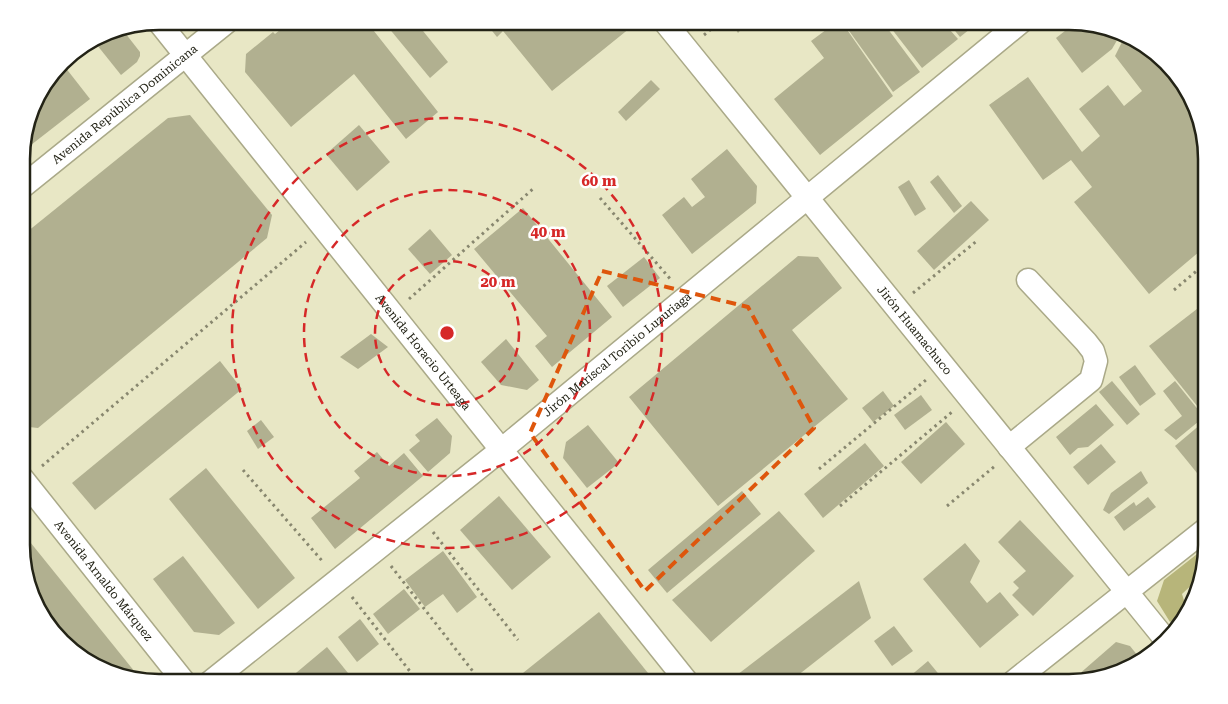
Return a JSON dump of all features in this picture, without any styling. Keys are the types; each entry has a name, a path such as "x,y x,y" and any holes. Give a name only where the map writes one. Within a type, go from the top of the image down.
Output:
{"street":[{"name":"Avenida Horacio Urteaga","path":"165,30 681,674"},
{"name":"Avenida República Dominicana","path":"30,181 217,30"},
{"name":"Jirón Huamachuco","path":"671,30 807,200 1161,635"},
{"name":"Jirón Mariscal Toribio Luzuriaga","path":"220,674 501,450 1011,30"},
{"path":"1011,449 1091,380 1096,361 1093,352 1086,342 1028,280"},
{"name":"Avenida Arnaldo Márquez","path":"30,488 178,674"},
{"path":"1023,674 1198,535"}],"path":[{"path":"392,313 534,188"},
{"path":"600,198 687,298"},
{"path":"30,473 323,228"},
{"path":"895,307 978,240"},
{"path":"1174,290 1198,270"},
{"path":"819,469 942,366"},
{"path":"840,506 968,398"},
{"path":"947,506 1011,449"},
{"path":"243,470 338,580 412,674"},
{"path":"420,515 518,640"},
{"path":"378,549 475,674"}],"highlighted area":[{"path":"602,271 748,307 814,428 645,591 530,433"}],"shaded area":[{"path":"1198,553 1192,585 1182,594 1185,603 1175,619 1170,622 1157,601 1164,580"}],"building":[{"path":"280,30 373,30 438,112 406,139 354,74 291,127 245,72 246,54 273,32 275,34"},
{"path":"390,30 422,30 448,62 430,78"},
{"path":"491,30 628,30 552,91 503,31 497,37"},
{"path":"826,30 847,30 893,96 820,155 774,99 824,58 811,41"},
{"path":"848,30 889,30 920,72 893,92"},
{"path":"893,30 950,30 958,39 922,68"},
{"path":"954,30 969,30 960,37"},
{"path":"1066,30 1069,30 1103,34 1117,40 1112,49 1082,73 1056,38"},
{"path":"126,34 140,52 140,56 137,62 121,75 97,46"},
{"path":"1122,42 1134,47 1160,68 1181,94 1196,134 1198,150 1198,253 1149,294 1074,202 1092,187 1071,160 1043,180 989,105 1028,77 1082,152 1100,136 1079,109 1108,85 1124,106 1142,91 1115,56"},
{"path":"67,69 90,99 31,145 34,125 47,94"},
{"path":"651,80 660,89 626,121 618,112"},
{"path":"190,115 272,215 267,238 38,428 30,427 30,230 168,118"},
{"path":"359,125 390,162 357,191 326,154"},
{"path":"727,149 757,186 756,203 692,254 662,215 684,197 692,207 705,197 691,179"},
{"path":"938,175 962,206 954,213 930,182"},
{"path":"909,180 926,209 915,216 898,187"},
{"path":"971,201 989,220 934,270 917,251"},
{"path":"523,208 612,317 552,367 535,346 547,336 474,249"},
{"path":"430,229 452,255 430,274 408,249"},
{"path":"798,256 818,257 842,288 792,330 848,399 718,506 629,397"},
{"path":"644,257 660,278 623,307 607,286"},
{"path":"1198,308 1198,407 1149,346"},
{"path":"371,334 388,347 358,369 340,357"},
{"path":"506,339 539,380 527,390 501,385 481,362"},
{"path":"220,361 242,389 95,510 72,483"},
{"path":"1135,365 1156,394 1140,406 1119,377"},
{"path":"1112,381 1140,414 1127,425 1099,392"},
{"path":"1175,381 1198,410 1198,422 1176,440 1164,430 1182,416 1163,391"},
{"path":"883,391 894,406 873,422 862,408"},
{"path":"921,395 932,410 905,430 894,415"},
{"path":"1096,404 1114,425 1088,447 1078,448 1070,455 1056,437"},
{"path":"437,418 452,436 450,453 428,472 409,450 420,441 415,435"},
{"path":"261,420 274,437 258,449 247,431"},
{"path":"946,422 965,444 921,484 901,462"},
{"path":"588,425 619,463 587,488 563,458 566,442"},
{"path":"1198,427 1198,474 1175,446"},
{"path":"865,443 884,466 823,518 804,494"},
{"path":"1101,444 1116,462 1088,485 1073,467"},
{"path":"377,452 389,466 404,453 423,476 335,549 311,518 360,478 354,471"},
{"path":"206,468 295,578 258,609 169,499"},
{"path":"1141,471 1148,483 1109,514 1103,510 1111,493"},
{"path":"742,491 761,514 667,593 648,570"},
{"path":"499,496 551,557 512,590 460,530"},
{"path":"1148,497 1156,507 1124,531 1114,517 1134,502 1136,506"},
{"path":"779,511 815,551 711,642 672,600"},
{"path":"1020,520 1074,576 1033,616 1012,595 1019,588 1013,582 1026,571 998,542"},
{"path":"30,542 135,672 125,670 94,657 80,647 57,624 43,602 37,587 32,570"},
{"path":"965,543 980,561 970,582 987,603 1000,592 1019,615 980,648 923,579"},
{"path":"443,551 477,597 457,613 443,594 425,607 405,580"},
{"path":"183,556 235,623 219,635 194,632 153,579"},
{"path":"859,581 871,618 799,674 738,674"},
{"path":"404,589 420,609 388,634 373,614"},
{"path":"599,612 649,674 522,674"},
{"path":"360,619 379,644 357,662 338,637"},
{"path":"894,626 913,651 892,666 874,641"},
{"path":"1116,642 1130,646 1137,655 1111,667 1079,674"},
{"path":"327,647 348,673 347,674 295,674"},
{"path":"928,661 939,674 913,674"}]}
